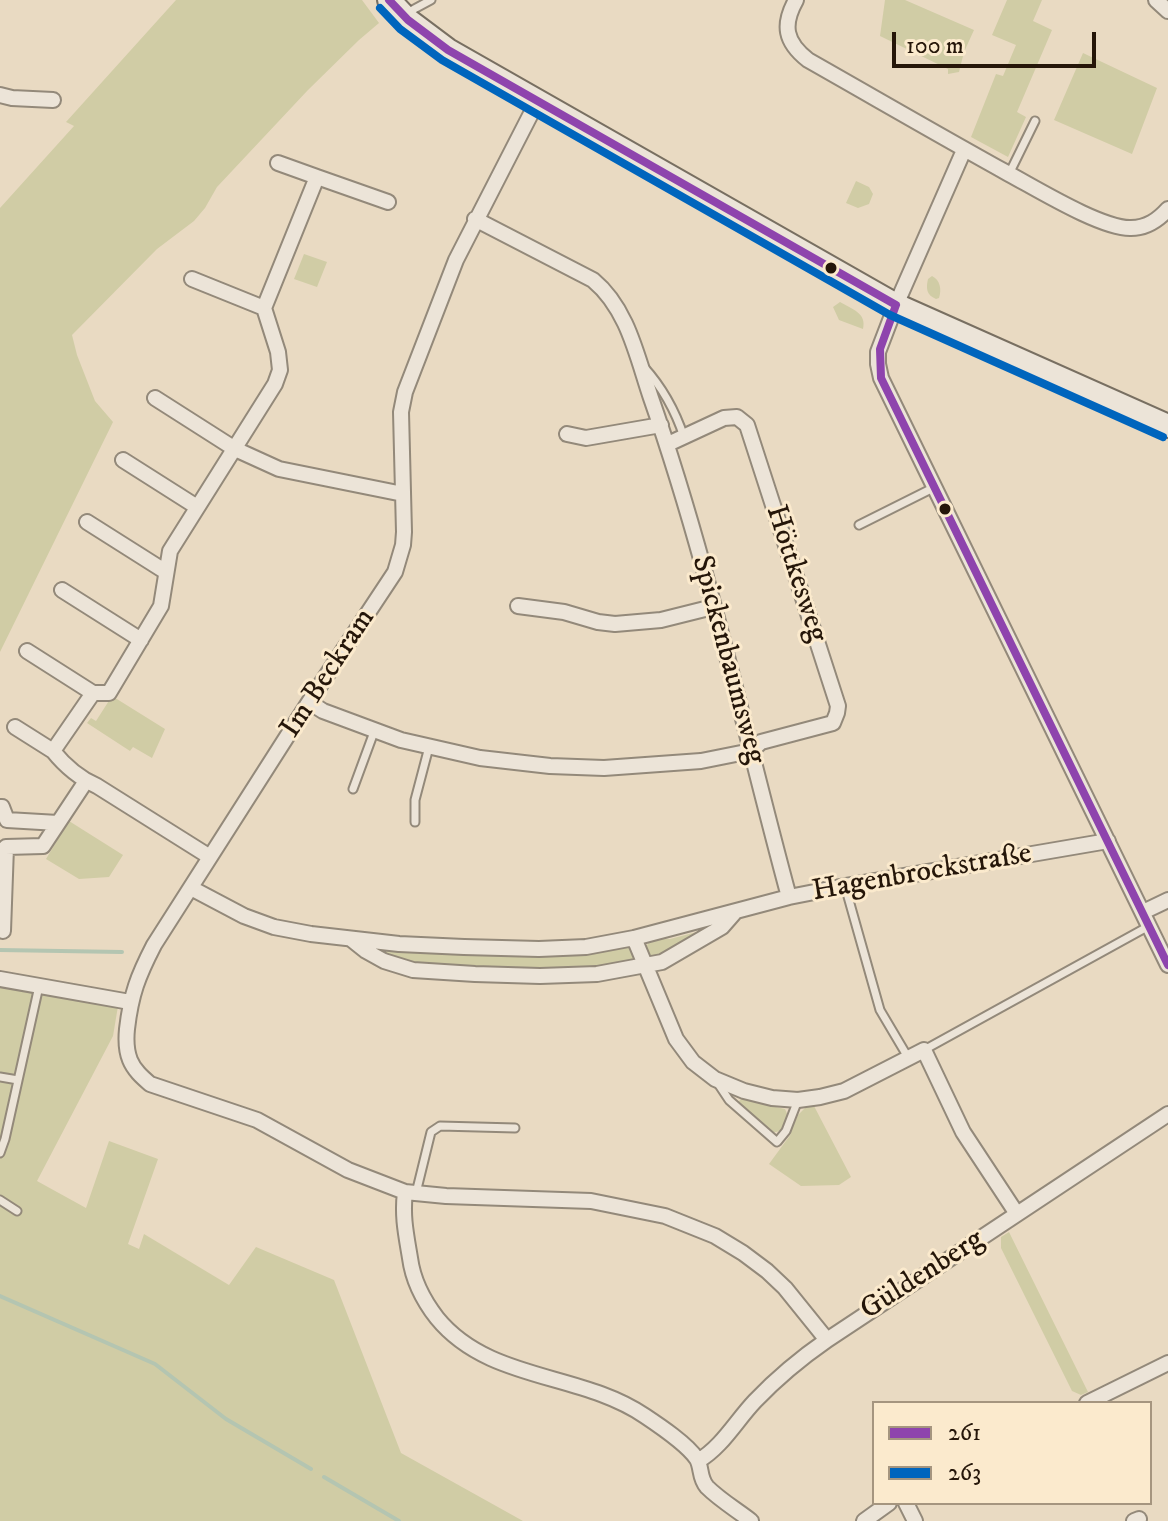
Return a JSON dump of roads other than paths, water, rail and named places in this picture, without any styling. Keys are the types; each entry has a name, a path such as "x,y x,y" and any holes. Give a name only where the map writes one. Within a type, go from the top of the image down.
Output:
{"main road":[{"path":"396,8 448,50 896,305 1168,426"}],"street":[{"path":"796,0 789,13 787,27 796,50 808,60 964,150 1109,224 1130,228 1146,226 1168,209"},
{"path":"0,95 53,100"},
{"name":"Im Beckram","path":"538,100 475,219 444,289 402,402 403,545 395,572 154,945 138,976 130,1002 126,1042 129,1059 150,1084 257,1120 348,1170 411,1192 591,1201 665,1216 715,1236 767,1271 785,1288 827,1340"},
{"path":"964,150 878,352 881,378 1168,965"},
{"path":"278,163 388,202"},
{"path":"27,651 93,693 109,693 161,606 170,551 275,384 280,370 278,352 264,308 317,177"},
{"name":"Spickenbaumsweg","path":"475,219 593,280 606,290 624,319 668,444 789,897"},
{"path":"192,279 264,308"},
{"path":"155,398 235,449 279,469 403,494"},
{"name":"Höttkesweg","path":"668,444 730,416 741,419 747,425 838,706 833,723 761,742 751,751"},
{"path":"567,434 586,438 661,425"},
{"path":"123,460 197,507"},
{"path":"87,522 166,572"},
{"path":"62,590 141,640"},
{"path":"518,606 564,612 615,624 661,620 713,607"},
{"path":"53,751 93,693"},
{"path":"309,702 374,732 429,747 480,758 550,766 604,768 701,761 751,751"},
{"path":"15,727 53,751 86,781 210,857"},
{"path":"6,847 43,846 86,781"},
{"path":"3,931 4,814 58,823"},
{"name":"Hagenbrockstraße","path":"191,888 244,916 274,927 351,939 412,945 539,949 586,947 634,938 789,897 1108,841"},
{"path":"1146,919 1168,900"},
{"name":"Hagenbrockstraße","path":"351,939 384,961 413,970 540,976 597,974 662,962 722,927 737,910"},
{"path":"634,938 676,1039 693,1062 715,1079 744,1091 798,1100 844,1091 924,1050 963,1132 1017,1214"},
{"path":"0,979 130,1002"},
{"name":"Güldenberg","path":"698,1461 711,1454 754,1402 792,1365 1168,1114"},
{"path":"411,1192 402,1211 413,1276 428,1307 461,1343 488,1358 602,1393 645,1415 686,1447 698,1461 701,1478 707,1487 751,1521"},
{"path":"1091,1401 1168,1363"},
{"path":"864,1521 886,1505"}],"lane":[{"path":"396,8 431,0"},
{"path":"1009,174 1035,121"},
{"path":"637,359 656,380 676,413 684,437"},
{"path":"859,525 935,487"},
{"path":"353,789 374,732"},
{"path":"415,822 415,800 429,747"},
{"path":"845,886 880,1010 909,1059"},
{"path":"924,1050 1146,919"},
{"path":"0,1153 39,986"},
{"path":"0,1077 18,1080"},
{"path":"715,1079 729,1100 777,1142 786,1131 798,1100"},
{"path":"411,1192 431,1132 440,1126 515,1128"},
{"path":"0,1200 17,1211"}],"waterway":[{"path":"0,950 122,952"},
{"path":"0,1296 155,1364 226,1419 311,1469"},
{"path":"324,1477 399,1521"}]}
